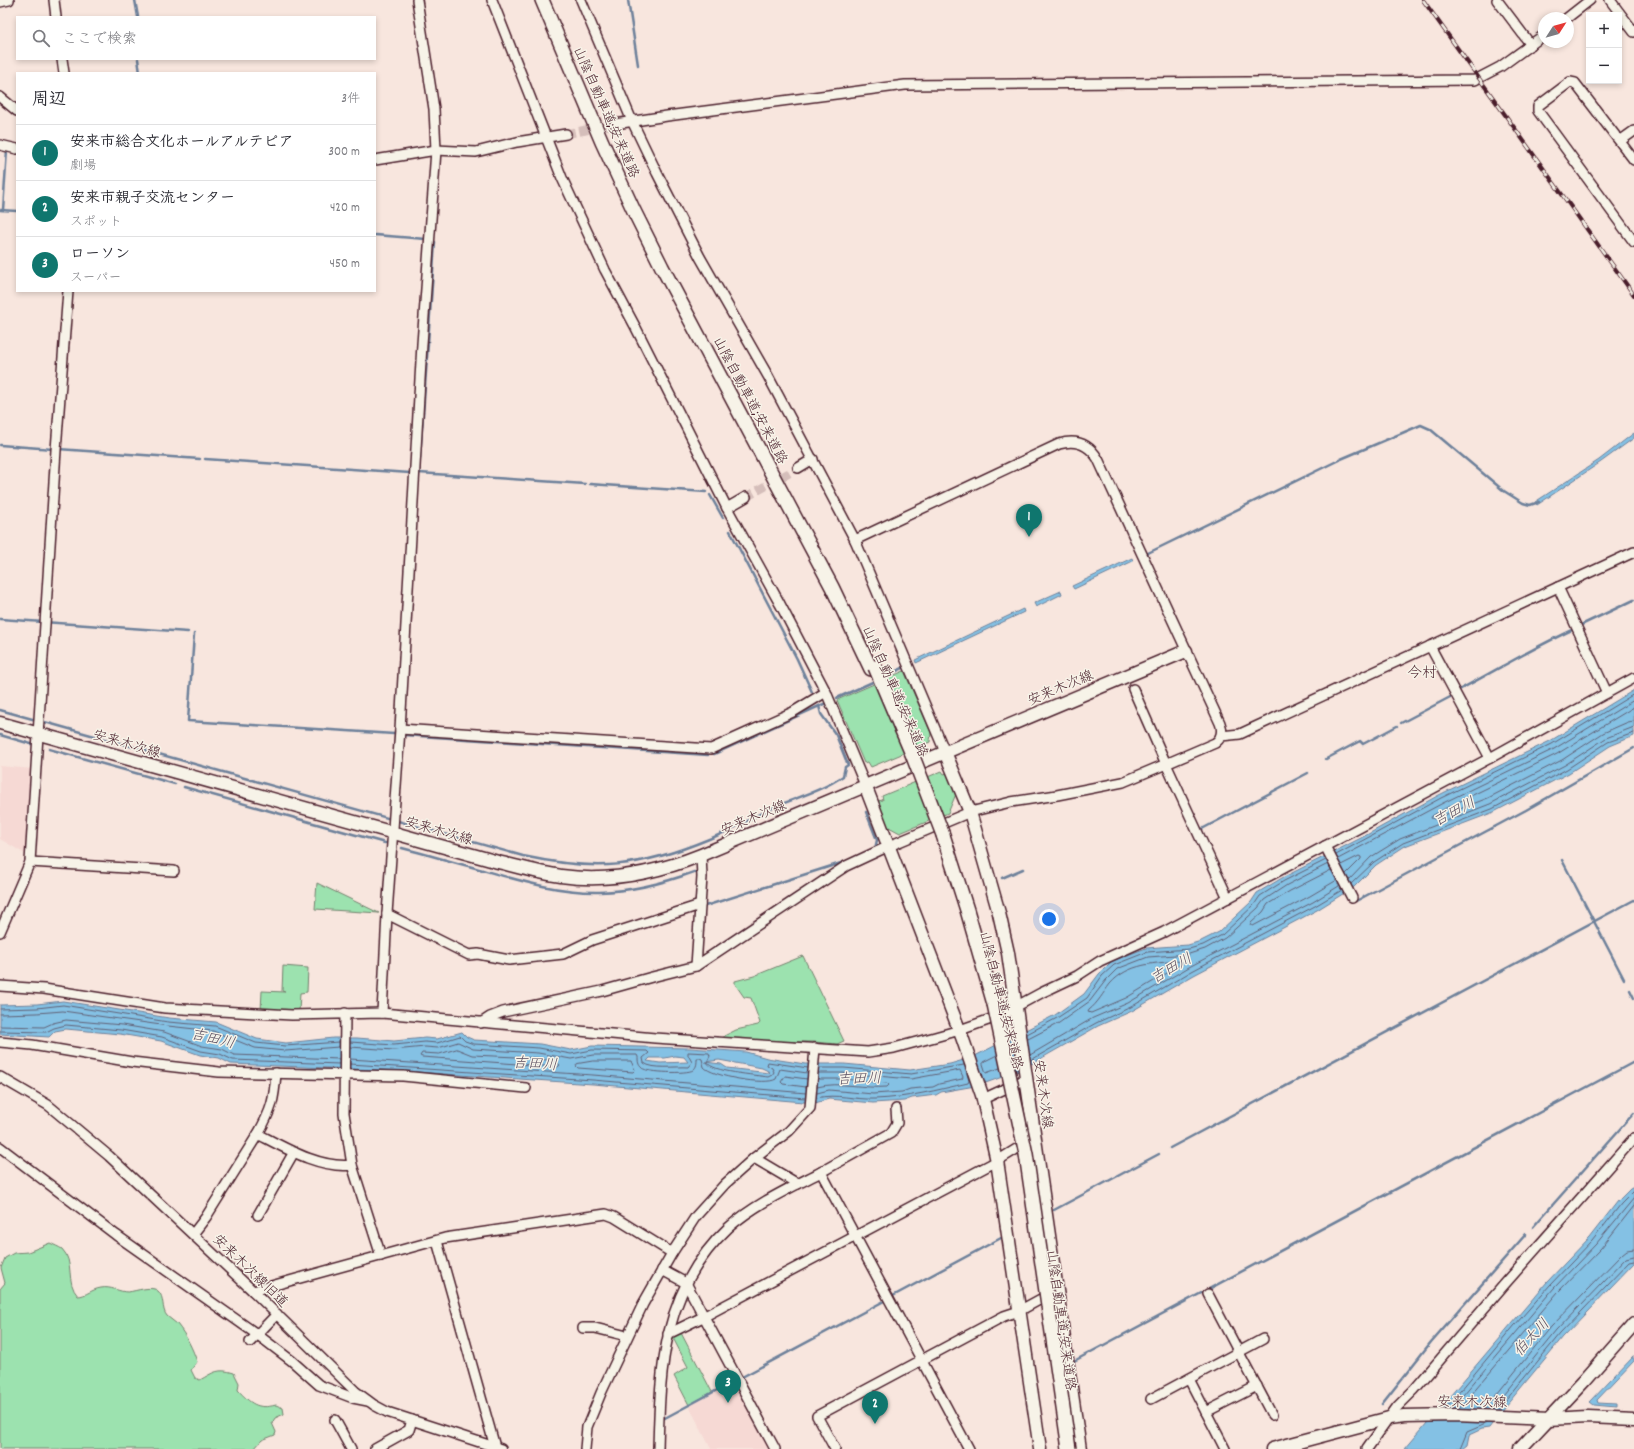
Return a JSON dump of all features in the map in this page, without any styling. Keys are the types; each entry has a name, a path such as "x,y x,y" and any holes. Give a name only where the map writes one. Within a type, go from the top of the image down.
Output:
{"highway":[{"name":"山陰自動車道;安来道路","path":"542,0 602,142 662,268 828,580 873,668"},
{"name":"山陰自動車道;安来道路","path":"548,0 603,133 639,209 667,265 829,571 912,754 940,836 965,902 1016,1103 1027,1161 1069,1449"},
{"name":"山陰自動車道;安来道路","path":"991,1004 1029,1204 1064,1449"}],"main road":[{"name":"安来木次線","path":"0,723 543,873 581,878 611,878 632,876 674,866 1186,651"},
{"name":"安来木次線","path":"945,752 970,812 999,913 1008,953 1080,1449"},
{"path":"865,785 961,1034 982,1097 997,1161 1040,1449"},
{"path":"1520,1449 1549,1419 1634,1324"},
{"name":"安来木次線","path":"1272,1449 1390,1418 1404,1416 1456,1415 1549,1419 1634,1419"}],"street":[{"path":"0,2 9,0"},
{"path":"54,0 56,16"},
{"path":"382,1013 422,344 436,150 434,109 417,0"},
{"path":"492,0 545,138 605,270 727,508 826,692 865,785"},
{"path":"581,0 632,121 656,173 700,257 768,376 855,540 945,752"},
{"path":"1497,0 1531,45"},
{"path":"1574,13 1590,0"},
{"path":"1610,0 1634,32"},
{"path":"616,124 905,85 1469,81 1475,80 1500,67 1538,40"},
{"path":"62,60 64,72"},
{"path":"1634,160 1575,83 1570,82 1538,106 1538,111 1634,242"},
{"path":"0,97 16,110"},
{"path":"1620,141 1634,131"},
{"path":"376,160 436,150 476,152 566,134"},
{"path":"0,145 16,149"},
{"path":"0,932 5,911 30,862 53,496 68,292"},
{"path":"481,1023 490,1017 503,1012 602,991 696,966 846,866 889,846 970,812 1011,802 1123,782 1215,743 1221,736 1222,730 1220,723 1098,459 1090,449 1081,443 1071,442 1059,444 855,540"},
{"path":"798,468 813,459"},
{"path":"727,508 746,497"},
{"path":"1221,736 1240,734 1634,552"},
{"path":"1558,587 1607,693"},
{"path":"1430,646 1490,758"},
{"path":"0,986 44,989 165,1008 292,1015 345,1016 382,1013 656,1038 844,1051 880,1051 961,1034 1017,1010 1040,993 1077,976 1100,961 1164,932 1325,847 1634,678"},
{"path":"1133,689 1228,898"},
{"path":"400,729 711,749 793,712 826,692"},
{"path":"1325,847 1352,897"},
{"path":"696,966 700,905 701,855"},
{"path":"30,862 174,871"},
{"path":"387,914 469,955 478,954 509,960 563,954 592,940 700,905"},
{"path":"345,1016 344,1112 352,1165 381,1256"},
{"path":"0,1042 32,1045 132,1062 219,1072 403,1076 526,1088"},
{"path":"585,1449 587,1427 592,1415 642,1304 672,1252 696,1216 725,1184 754,1158 789,1131 810,1108 815,1049"},
{"path":"193,1234 206,1217 269,1114 273,1104 276,1073"},
{"name":"安来木次線旧道","path":"0,1077 58,1112 109,1156 253,1291 355,1391 387,1412 484,1447 498,1448"},
{"path":"982,1097 1026,1078"},
{"path":"658,1449 659,1389 668,1334 678,1302 686,1283 709,1249 729,1228 759,1206 891,1133 897,1123 896,1109"},
{"path":"258,1134 315,1161 346,1166 352,1165"},
{"path":"668,1334 705,1316 997,1161 1035,1137"},
{"path":"1367,1449 1390,1418 1503,1286 1634,1138"},
{"path":"0,1147 116,1235 258,1335 292,1361 319,1385 353,1398 369,1401"},
{"path":"258,1215 294,1152"},
{"path":"754,1158 798,1184"},
{"path":"821,1172 923,1360 969,1449"},
{"path":"253,1291 444,1238 606,1214 614,1217 672,1252"},
{"path":"437,1241 498,1448"},
{"path":"662,1270 686,1283 775,1449"},
{"path":"835,1449 817,1416 1004,1316 1019,1311 1058,1290"},
{"path":"1208,1294 1272,1415"},
{"path":"250,1342 277,1314"},
{"path":"584,1328 595,1328 627,1336"},
{"path":"1151,1399 1263,1339"},
{"path":"1189,1379 1225,1449"},
{"path":"1206,1412 1257,1386"},
{"path":"335,1420 351,1449"},
{"path":"375,1449 409,1430 412,1420"}],"shaded area":[{"path":"0,766 33,769 27,855 0,839"},
{"path":"736,1381 772,1449 711,1449 689,1406"}],"green space":[{"path":"904,671 931,733 930,742 871,767 868,762 864,763 837,700"},
{"path":"942,771 944,774 947,773 956,794 948,813 900,833 887,826 877,801 883,800 882,796"},
{"path":"317,883 321,885 379,913 315,909"},
{"path":"803,956 844,1041 837,1044 724,1038 724,1036 736,1030 758,1025 760,1023 751,998 744,997 735,984 735,981 754,976"},
{"path":"283,966 308,968 307,992 300,993 299,1012 261,1010 262,991 285,992 282,991"},
{"path":"50,1243 62,1249 66,1254 72,1285 78,1296 105,1288 128,1292 148,1288 158,1291 162,1296 165,1313 180,1328 193,1352 197,1362 191,1370 195,1378 200,1380 220,1371 234,1373 239,1383 238,1390 250,1402 264,1407 276,1405 283,1408 284,1414 275,1418 272,1423 276,1432 275,1435 262,1440 254,1449 0,1449 0,1289 5,1283 1,1268 5,1258 14,1253 28,1252"},
{"path":"680,1331 712,1392 689,1405 674,1376 688,1367 672,1336"}],"water":[{"path":"1634,433 1634,438 1537,505 1535,502 1599,460"},
{"path":"1132,558 1133,561 1074,589 1072,586"},
{"path":"1061,591 1062,594 1036,607 1034,603"},
{"path":"1023,609 1024,612 916,663 915,660"},
{"name":"吉田川","path":"1634,690 1634,736 1610,746 1569,773 1494,812 1405,846 1376,865 1354,887 1317,910 1194,975 1132,1011 1098,1026 1019,1071 980,1085 971,1058 1055,1015 1084,994 1099,974 1112,961 1146,948 1188,945 1201,941 1219,932 1251,902 1257,893 1282,878 1361,838 1439,795 1550,741"},
{"name":"吉田川","path":"63,1001 169,1018 216,1022 257,1039 286,1043 333,1038 394,1041 425,1038 437,1039 462,1032 467,1037 474,1040 540,1044 571,1050 592,1046 690,1048 746,1052 767,1058 805,1064 844,1064 910,1070 950,1064 967,1059 975,1086 941,1092 936,1095 912,1098 904,1101 873,1103 829,1099 815,1103 593,1084 401,1071 231,1064 219,1058 200,1055 161,1041 120,1034 66,1029 55,1031 49,1037 0,1034 0,1005 37,1004","holes":["675,1056 684,1057 688,1062 660,1063 647,1061 650,1058","719,1060 762,1068 770,1072 727,1068 721,1064 705,1062"]},
{"name":"伯太川","path":"1634,1187 1634,1263 1563,1337 1489,1428 1482,1429 1469,1435 1467,1445 1462,1449 1405,1449 1547,1282 1589,1238 1618,1201"},
{"path":"1634,1356 1634,1361 1597,1400 1598,1403 1616,1404 1616,1407 1594,1405 1590,1402"}],"waterway":[{"path":"135,0 138,16"},
{"path":"628,0 638,65"},
{"path":"138,60 140,72"},
{"path":"3,210 7,150"},
{"path":"0,210 16,211"},
{"path":"376,235 426,239 435,242 419,473"},
{"path":"1148,553 1341,459 1421,425 1430,429 1504,491 1523,503 1530,505 1539,502"},
{"path":"0,445 53,449"},
{"path":"58,449 200,459"},
{"path":"205,459 410,473"},
{"path":"419,473 585,484"},
{"path":"590,484 706,492"},
{"path":"710,495 723,518"},
{"path":"730,531 797,659 812,692"},
{"path":"1579,626 1634,600"},
{"path":"0,619 188,632"},
{"path":"1457,691 1574,629"},
{"path":"194,634 188,721 394,734"},
{"path":"883,677 903,668"},
{"path":"837,698 877,680"},
{"path":"1401,723 1454,695"},
{"path":"714,754 826,703"},
{"path":"41,721 523,856 573,864 596,865 639,861 684,849 725,832 772,808 817,790 843,776 845,767 848,765 836,735 821,714 819,706"},
{"path":"0,710 36,720"},
{"path":"1326,759 1360,741 1363,744 1397,726"},
{"path":"0,735 31,744"},
{"path":"404,735 708,755"},
{"path":"1356,901 1526,810 1634,748"},
{"path":"49,749 175,784"},
{"path":"1200,830 1308,773"},
{"path":"184,787 385,843"},
{"path":"866,812 877,840 875,849"},
{"path":"402,848 551,888 584,892 600,892 636,888 671,880 694,872"},
{"path":"1562,860 1624,979"},
{"path":"702,907 844,862"},
{"path":"1002,878 1023,869"},
{"path":"1170,1148 1634,900"},
{"path":"1630,990 1634,998"},
{"path":"1074,1361 1634,1062"},
{"path":"1533,1227 1634,1113"},
{"path":"1054,1210 1159,1154"},
{"path":"1382,1404 1431,1342 1526,1234"},
{"path":"891,1297 1001,1238"},
{"path":"742,1377 886,1300"},
{"path":"663,1419 734,1381"}],"tunnel":[{"path":"566,134 615,124"},
{"path":"746,497 798,468"}],"railway":[{"path":"1423,0 1634,295"}],"place":[{"name":"安来市総合文化ホールアルテピア","path":"1029,537"},
{"name":"ローソン","path":"728,1403"},
{"name":"安来市親子交流センター","path":"875,1424"}],"district":[{"name":"今村","path":"1422,672"}]}
